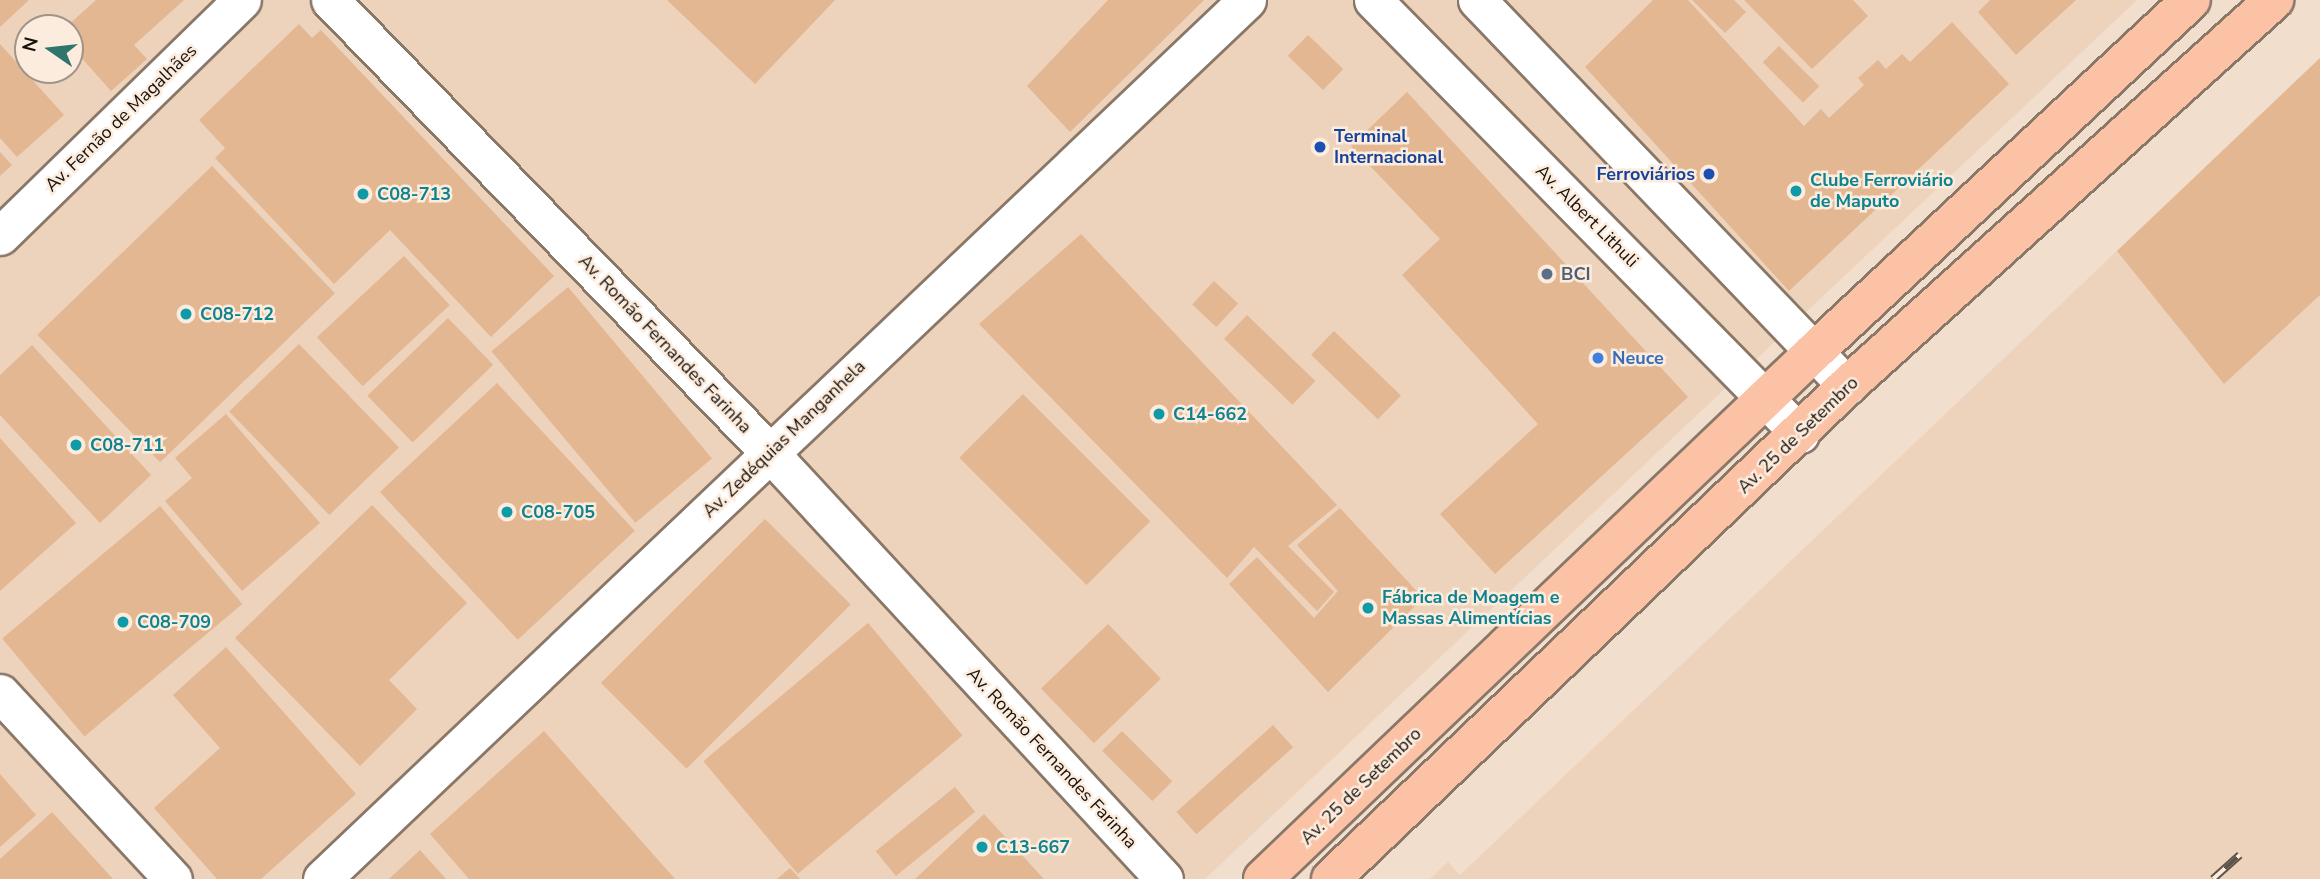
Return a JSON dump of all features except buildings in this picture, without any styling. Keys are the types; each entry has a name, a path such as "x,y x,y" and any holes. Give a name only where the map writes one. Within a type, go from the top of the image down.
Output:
{"main road":[{"name":"Av. 25 de Setembro","path":"1263,879 1815,351 2191,0"},
{"name":"Av. 25 de Setembro","path":"1331,879 1800,434 1847,386 2274,0"}],"street":[{"name":"Av. Fernão de Magalhães","path":"0,236 242,0"},
{"name":"Av. Romão Fernandes Farinha","path":"330,0 770,453 1164,879"},
{"name":"Av. Zedéquias Manganhela","path":"322,879 1247,0"},
{"name":"Av. Albert Lithuli","path":"1373,0 1800,434"},
{"path":"1478,0 1666,202 1847,386"},
{"path":"0,693 173,879"}],"shaded area":[{"path":"0,0 2137,0 1205,879 0,879"},
{"path":"2320,58 2320,879 1430,879 1448,862 1460,875"}],"railway":[{"path":"2213,879 2240,855"}],"place":[{"name":"Terminal Internacional","path":"1320,147"},
{"name":"Ferroviários","path":"1709,174"},
{"name":"Clube Ferroviário de Maputo","path":"1796,191"},
{"name":"C08-713","path":"363,194"},
{"name":"BCI","path":"1547,274"},
{"name":"C08-712","path":"186,314"},
{"name":"Neuce","path":"1598,358"},
{"name":"C14-662","path":"1159,414"},
{"name":"C08-711","path":"76,445"},
{"name":"C08-705","path":"507,512"},
{"name":"Fábrica de Moagem e Massas Alimentícias","path":"1368,608"},
{"name":"C08-709","path":"123,622"},
{"name":"C13-667","path":"982,847"}]}
